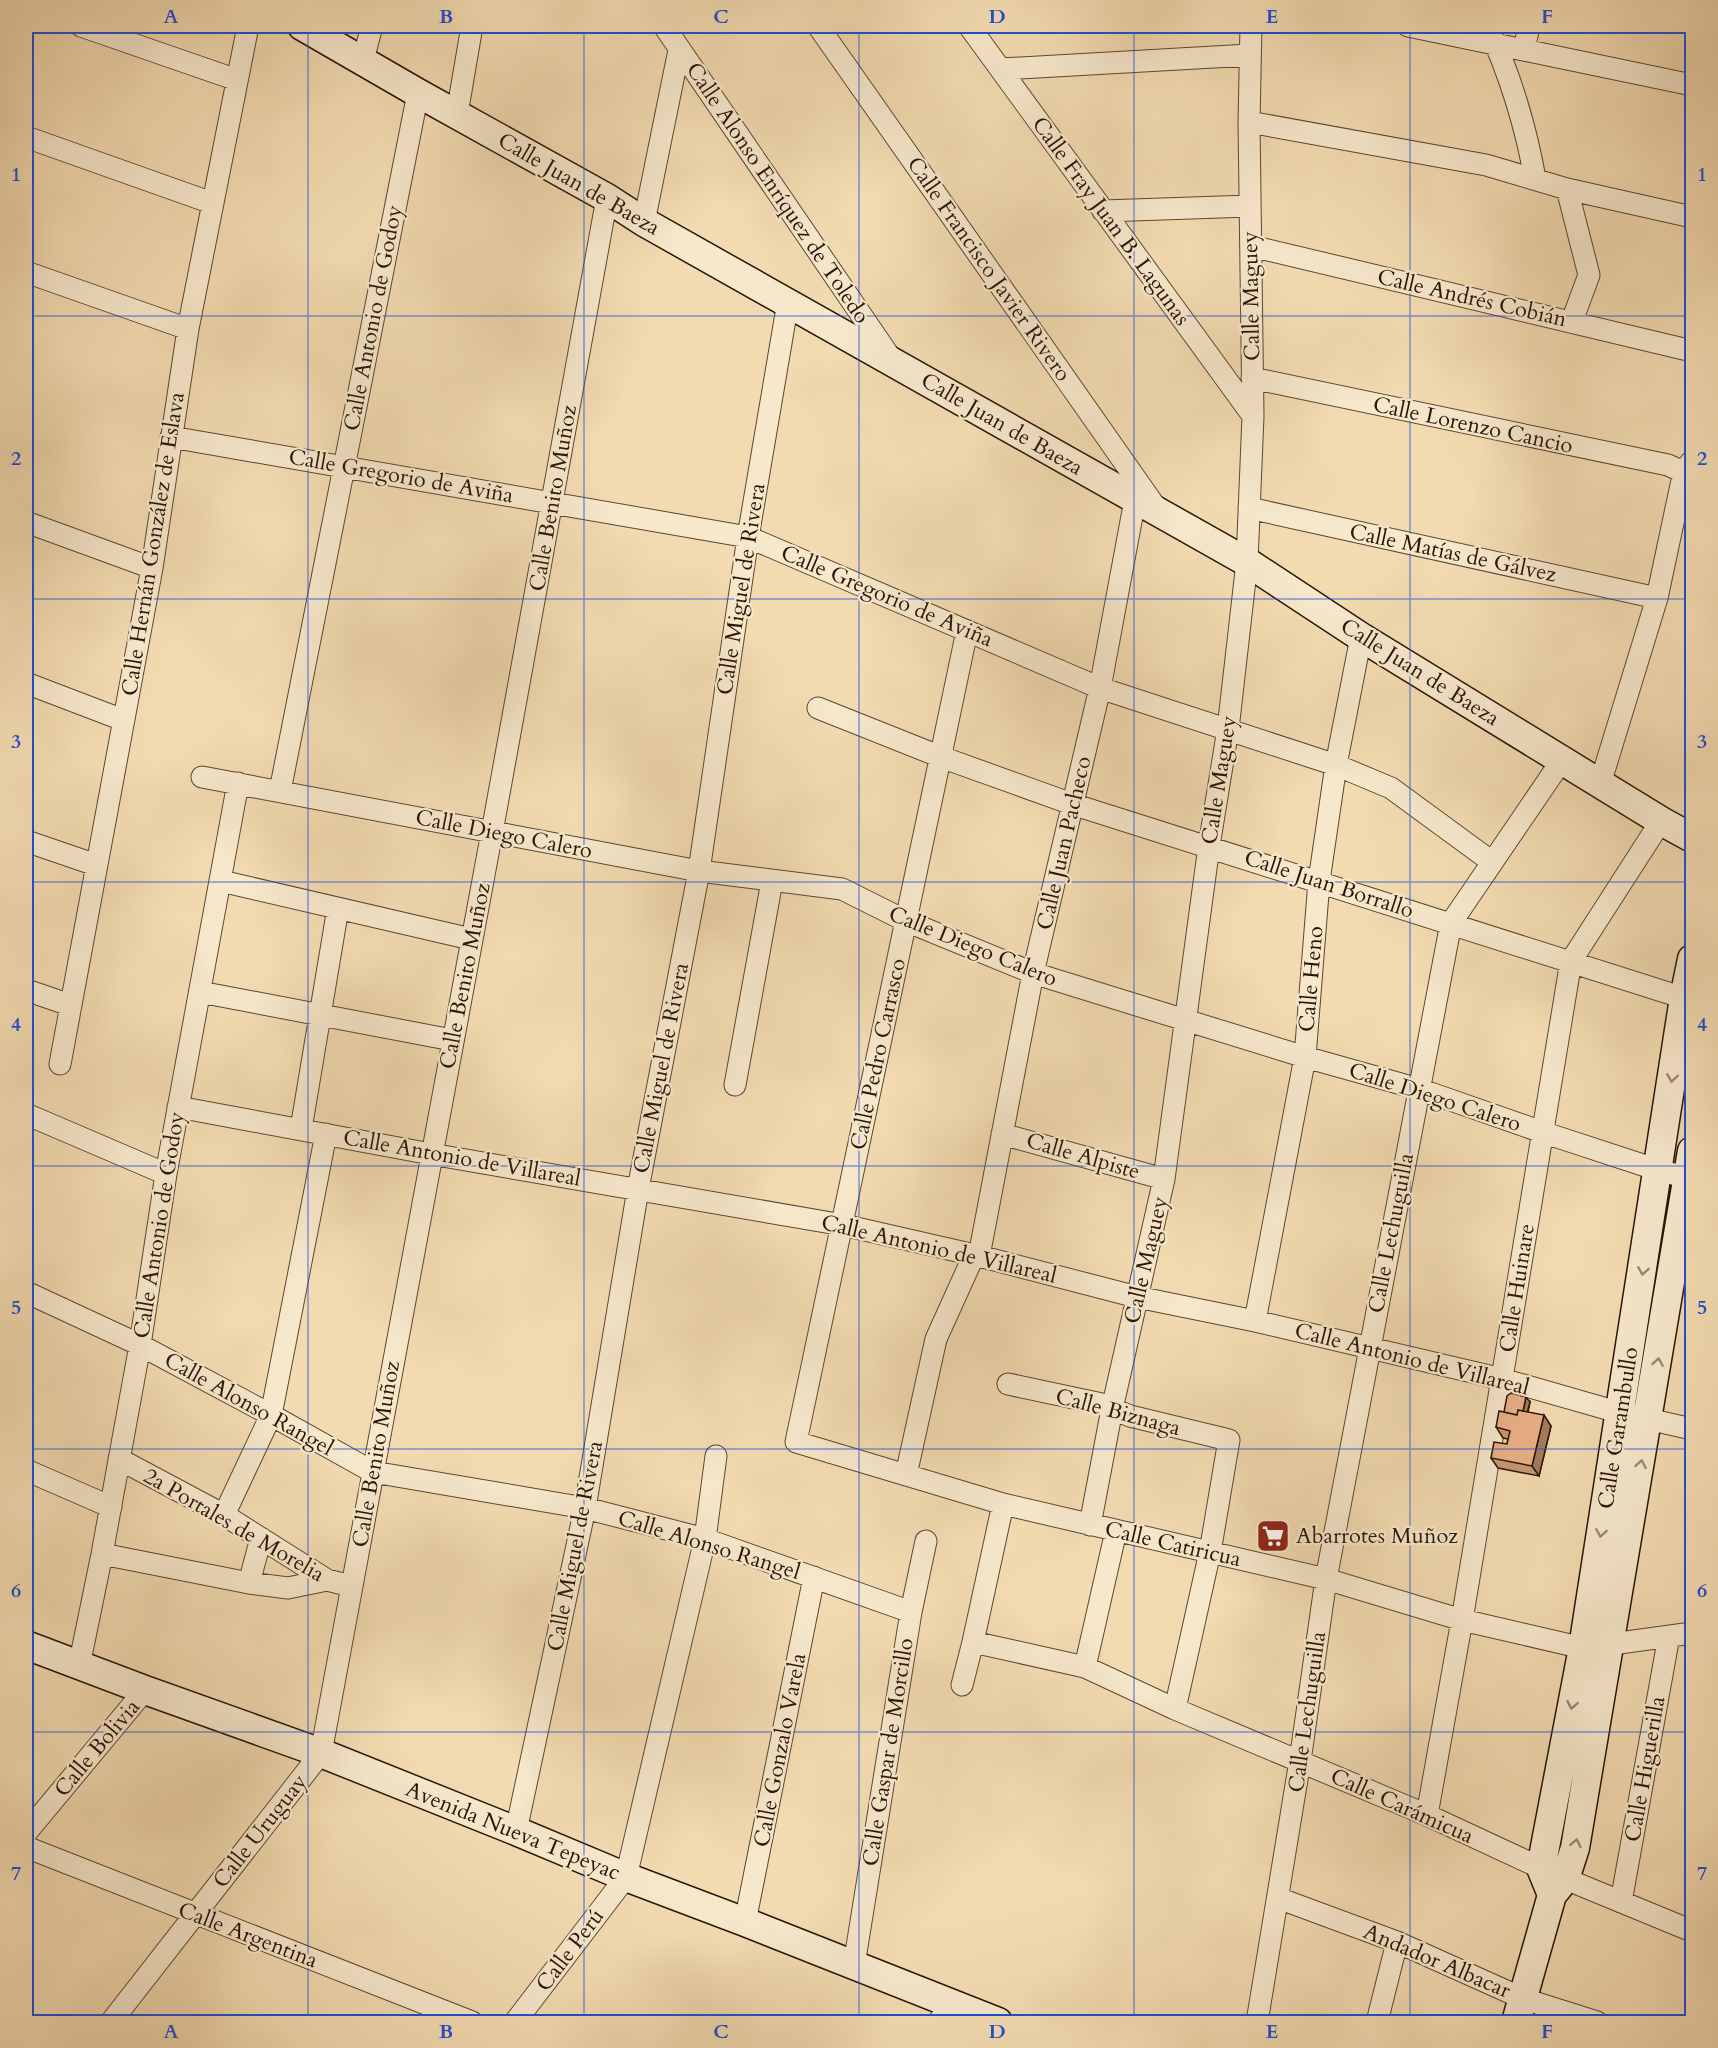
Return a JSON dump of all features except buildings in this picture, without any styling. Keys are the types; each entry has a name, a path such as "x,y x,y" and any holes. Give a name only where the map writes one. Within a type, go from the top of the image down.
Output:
{"street":[{"path":"81,26 237,80"},
{"name":"Calle Hernán González de Eslava","path":"60,1064 152,568 188,329 248,26"},
{"name":"Calle Juan de Baeza","path":"302,26 1247,562 1361,637 1692,838"},
{"path":"363,60 372,26"},
{"path":"456,114 472,26"},
{"name":"Calle Alonso Enríquez de Toledo","path":"664,26 892,361"},
{"name":"Calle Francisco Javier Rivero","path":"818,26 1147,506"},
{"name":"Calle Fray Juan B. Lagunas","path":"969,26 1253,416"},
{"name":"Calle Maguey","path":"1090,1525 1112,1409 1164,1179 1209,846 1228,729 1247,562 1253,416 1249,122 1251,26"},
{"path":"1408,26 1492,34 1524,50 1692,85"},
{"path":"1524,50 1529,26"},
{"path":"1492,34 1529,145 1535,179"},
{"path":"644,222 680,50"},
{"path":"1001,69 1249,55"},
{"name":"Calle Antonio de Godoy","path":"280,791 418,93"},
{"path":"1249,122 1486,165 1567,189 1692,217"},
{"path":"26,137 212,203"},
{"path":"1567,189 1590,275 1572,321"},
{"name":"Calle Benito Muñoz","path":"321,1753 607,198"},
{"path":"1103,211 1250,206"},
{"name":"Calle Andrés Cobián","path":"1251,246 1692,351"},
{"path":"26,272 188,329"},
{"name":"Calle Miguel de Rivera","path":"516,1831 585,1508 638,1189 699,871 748,537 788,302"},
{"name":"Calle Lorenzo Cancio","path":"1252,378 1690,469"},
{"name":"Calle Gregorio de Aviña","path":"171,437 748,537 1100,688 1336,765 1391,788 1492,862"},
{"path":"1600,783 1657,598 1690,469"},
{"name":"Calle Juan Pacheco","path":"906,1475 936,1339 976,1255 1033,973 1100,688 1147,506"},
{"name":"Calle Matías de Gálvez","path":"1248,508 1657,598"},
{"path":"26,522 152,568"},
{"name":"Calle Pedro Carrasco","path":"796,1442 967,631"},
{"name":"Calle Heno","path":"1255,1321 1305,1057 1319,881 1336,765 1361,637"},
{"path":"26,683 123,720"},
{"name":"Calle Juan Borrallo","path":"818,708 941,757 1072,804 1684,998"},
{"name":"Calle Lechuguilla","path":"1257,2022 1300,1761 1326,1579 1451,923 1562,760"},
{"name":"Calle Diego Calero","path":"202,777 699,871 842,889 906,921 1033,973 1185,1018 1305,1057 1419,1089 1658,1170 1691,1169"},
{"name":"Calle Antonio de Godoy","path":"79,1666 111,1507 140,1345 165,1174 238,783"},
{"name":"Calle Huinare","path":"1427,1815 1571,961 1661,821"},
{"path":"26,841 96,865"},
{"path":"221,881 471,939"},
{"path":"735,1084 772,881"},
{"path":"301,1129 338,908"},
{"name":"Calle Garambullo","path":"1595,1647 1621,1413 1684,998 1692,959"},
{"path":"26,990 70,1005"},
{"path":"200,992 452,1040"},
{"name":"Calle Antonio de Villareal","path":"178,1107 431,1154 843,1225 976,1255 1137,1297 1255,1321 1502,1379 1621,1413 1692,1429"},
{"path":"26,1114 165,1174"},
{"path":"224,1515 271,1414 326,1134"},
{"name":"Calle Alpiste","path":"1002,1134 1164,1179"},
{"name":"Calle Garambullo","path":"1520,2011 1552,1881 1595,1647 1649,1420 1691,1169"},
{"name":"Calle Alonso Rangel","path":"26,1292 140,1345 271,1414 372,1472 585,1508 705,1539 911,1612"},
{"name":"Calle Biznaga","path":"1008,1384 1102,1404 1130,1416 1229,1440 1210,1552"},
{"name":"Calle Catiricua","path":"796,1442 1003,1504 1326,1579 1461,1620 1595,1647 1692,1633"},
{"path":"626,1877 705,1539 716,1456"},
{"name":"2a Portales de Morelia","path":"119,1459 224,1515 327,1580 351,1586"},
{"path":"26,1470 111,1507"},
{"path":"962,1685 974,1642 1003,1504"},
{"path":"1085,1667 1116,1531"},
{"path":"249,1583 261,1538"},
{"name":"Calle Gaspar de Morcillo","path":"854,1965 911,1612 926,1541"},
{"path":"1174,1709 1210,1552"},
{"path":"102,1554 249,1583 288,1588 327,1580"},
{"name":"Calle Gonzalo Varela","path":"745,1922 814,1577"},
{"name":"Calle Higuerilla","path":"1621,1902 1669,1636"},
{"name":"Calle Carámicua","path":"974,1642 1085,1667 1174,1709 1427,1815 1552,1881 1621,1902 1692,1931"},
{"name":"Avenida Nueva Tepeyac","path":"26,1645 321,1753 626,1877 854,1965 946,2013 998,2022"},
{"name":"Calle Bolivia","path":"26,1833 146,1690"},
{"name":"Calle Uruguay","path":"111,2022 321,1753"},
{"name":"Calle Argentina","path":"26,1847 472,2022"},
{"name":"Calle Perú","path":"515,2022 626,1877"},
{"name":"Andador Albacar","path":"1278,1898 1397,1942 1520,2011 1597,2022"},
{"path":"1377,2022 1397,1942"}],"place":[{"name":"Abarrotes Muñoz","path":"1273,1536"}]}
